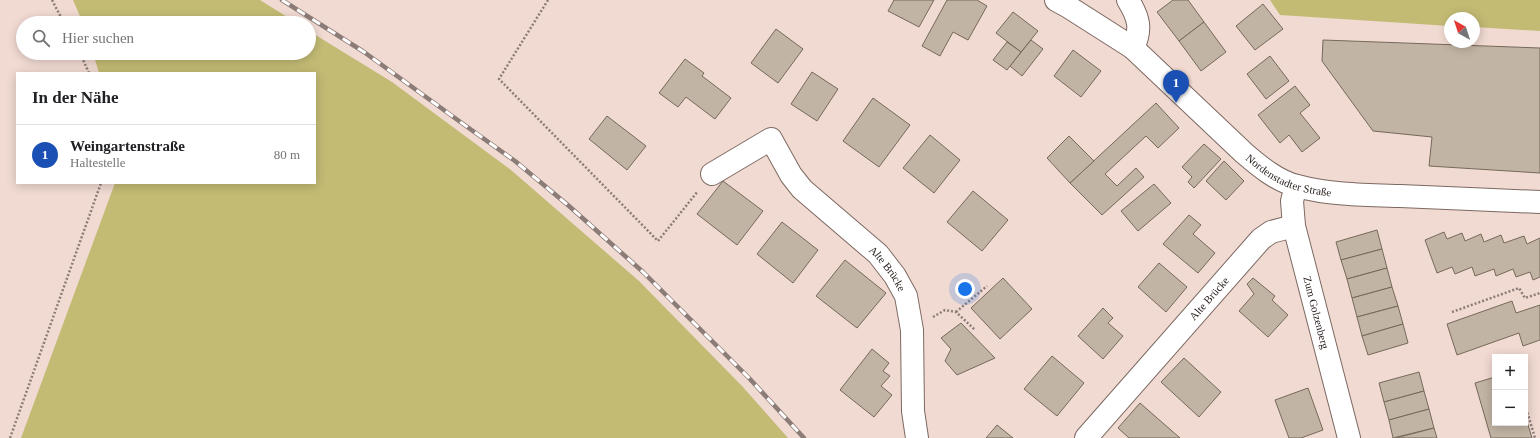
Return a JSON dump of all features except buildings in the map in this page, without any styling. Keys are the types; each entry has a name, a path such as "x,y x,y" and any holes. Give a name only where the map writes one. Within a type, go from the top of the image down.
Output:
{"street":[{"name":"Nordenstadter Straße","path":"1056,0 1133,48 1262,168 1296,186 1328,192 1365,195 1540,202"},
{"path":"1128,0 1134,10 1138,23 1138,37 1133,48"},
{"name":"Alte Brücke","path":"712,174 771,139 791,175 802,189 878,254 895,276 906,296 912,330 913,411 917,438"},
{"name":"Zum Golzenberg","path":"1296,186 1292,201 1294,226 1349,438"},
{"name":"Alte Brücke","path":"1086,438 1261,239 1271,232 1294,226"}],"path":[{"path":"52,0 60,16"},
{"path":"548,0 499,80 658,242 712,174"},
{"path":"83,60 89,72"},
{"path":"10,438 101,184"},
{"path":"956,312 987,286"},
{"path":"1452,312 1520,288 1525,298 1540,293"},
{"path":"912,330 945,310 956,312 975,330"},
{"path":"1528,416 1535,438"}],"shaded area":[{"path":"73,0 260,0 286,16 80,16"},
{"path":"1270,0 1540,0 1540,31 1480,27 1480,12 1444,12 1444,26 1280,15"},
{"path":"316,35 392,82 511,170 639,281 742,386 788,438 21,438 115,184 316,184 316,72 99,72 95,60 316,60"}],"railway":[{"path":"282,0 307,16"},
{"path":"316,22 364,52 515,161 569,206 643,272 749,378 804,438"}],"place":[{"name":"Weingartenstraße","path":"1176,103"}]}
